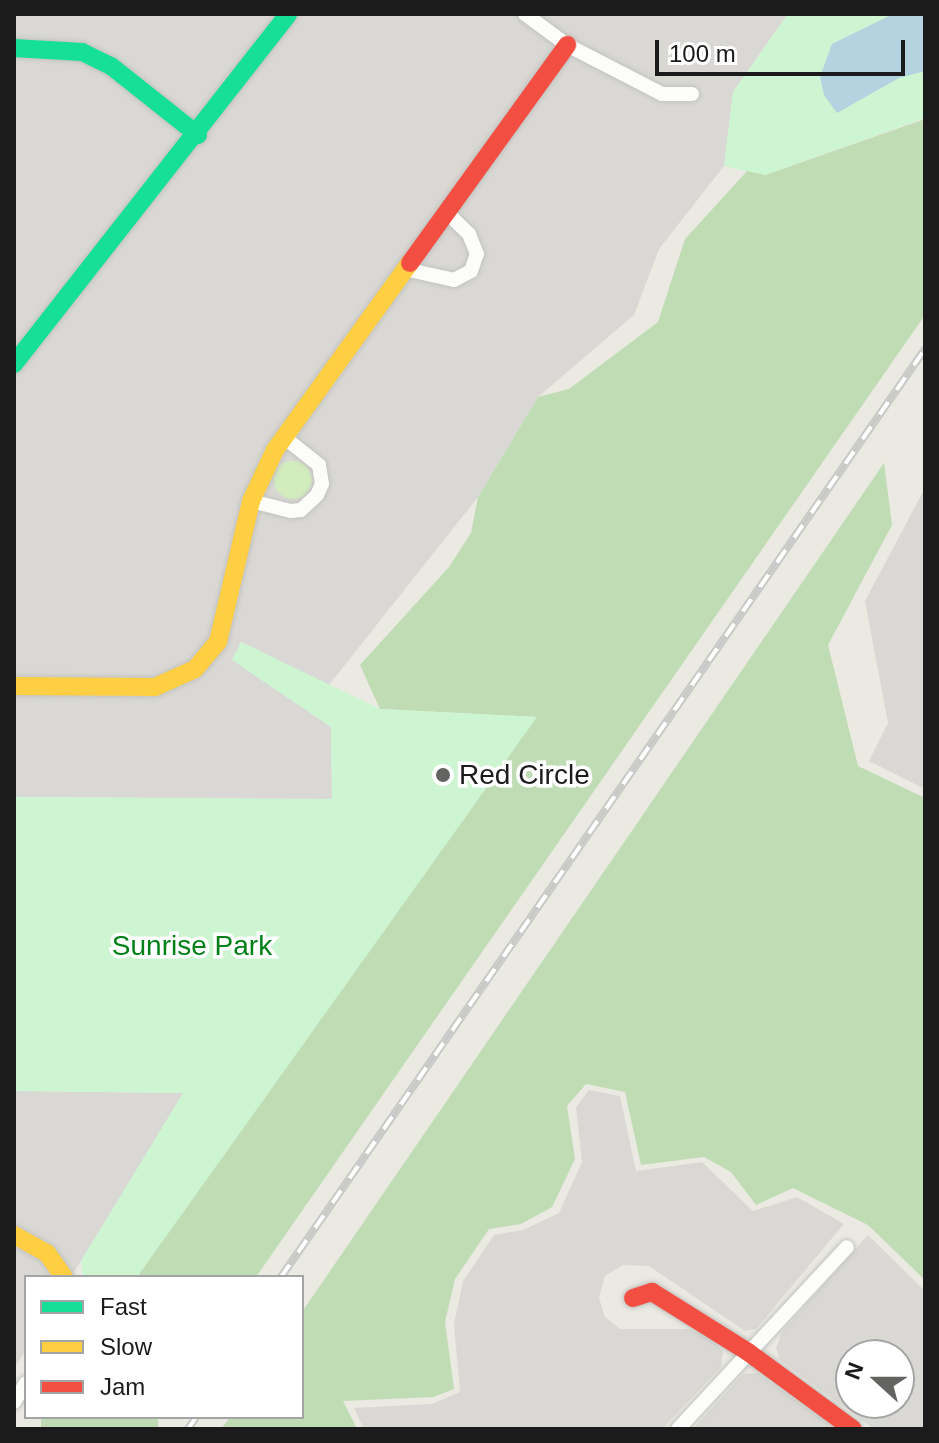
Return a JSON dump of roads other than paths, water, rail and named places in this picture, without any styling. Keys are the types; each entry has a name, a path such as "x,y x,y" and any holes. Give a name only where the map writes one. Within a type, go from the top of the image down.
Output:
{"street":[{"path":"15,361 198,135 288,14"},
{"path":"525,14 567,45 662,94 692,94"},
{"path":"14,686 155,687 195,669 218,642 251,501 285,438 409,270 567,45"},
{"path":"14,48 82,52 111,66 198,135"},
{"path":"409,270 454,280 471,271 477,254 469,234 448,214"},
{"path":"251,501 291,511 310,505 317,495 323,475 319,465 285,438"},
{"path":"14,1235 47,1253 63,1275"},
{"path":"678,1429 847,1247"},
{"path":"633,1298 652,1292 748,1352 853,1429"}],"water":[{"path":"893,14 925,14 925,71 899,78 837,113 824,95 820,77 832,44"}],"railway":[{"path":"282,1275 925,349"},
{"path":"188,1429 195,1419"}],"place":[{"name":"Red Circle","path":"443,775"}],"park label":[{"name":"Sunrise Park","path":"192,946"}]}
